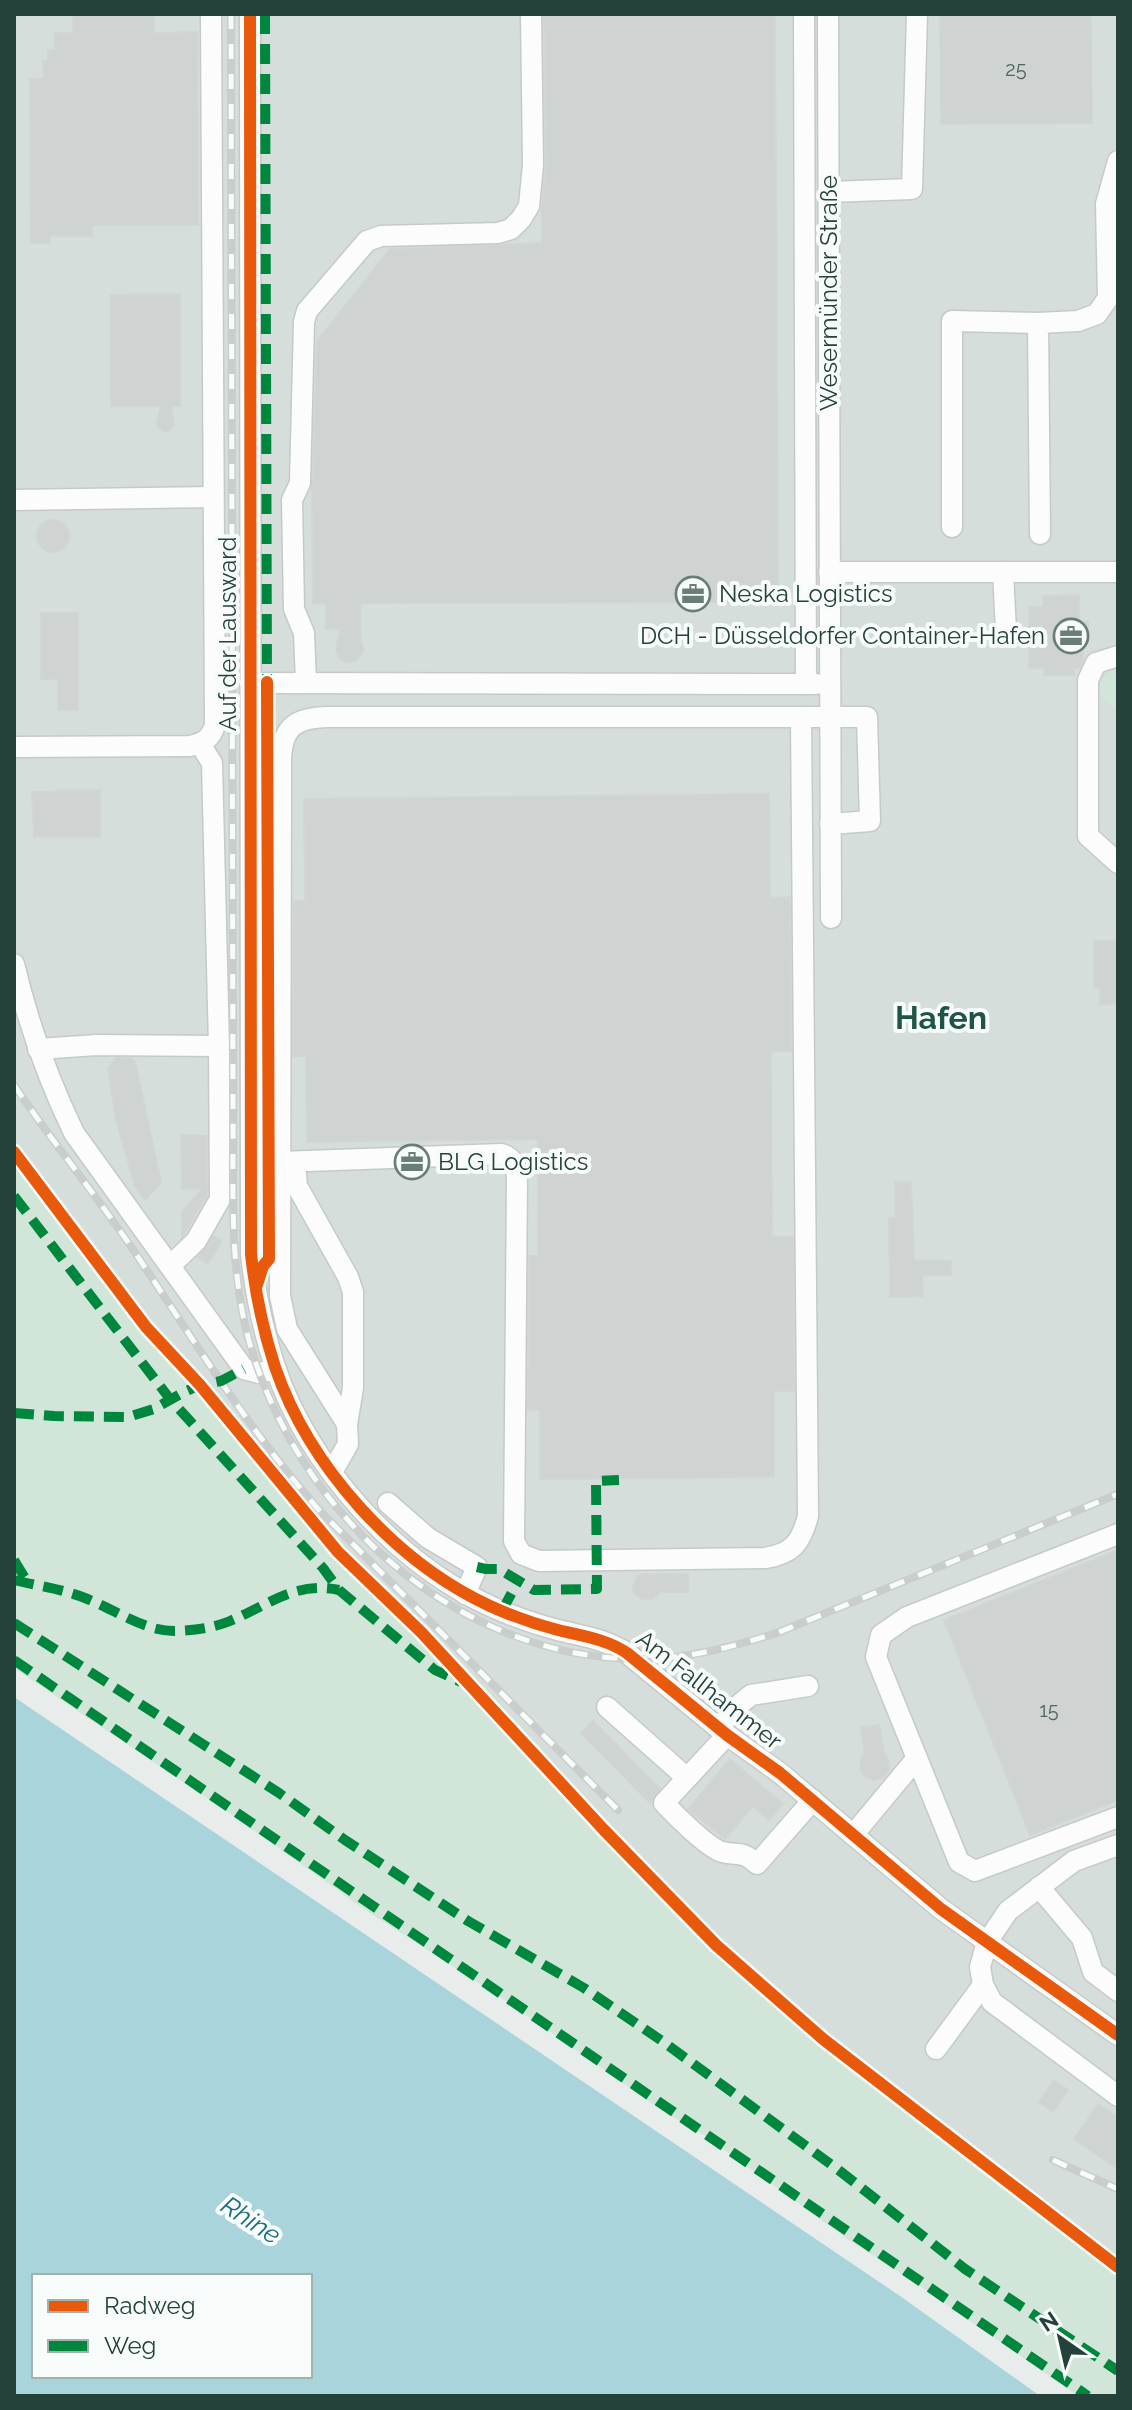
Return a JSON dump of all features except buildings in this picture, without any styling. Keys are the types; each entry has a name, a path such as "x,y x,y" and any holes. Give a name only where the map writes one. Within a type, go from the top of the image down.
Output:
{"street":[{"path":"14,747 190,746 200,744 213,734 211,14"},
{"name":"Auf der Lausward","path":"250,14 251,1254"},
{"path":"306,682 304,633 294,609 292,500 300,483 304,322 307,311 367,241 381,236 498,233 511,229 521,219 529,206 533,165 531,14"},
{"path":"804,14 806,684"},
{"name":"Wesermünder Straße","path":"828,14 831,918"},
{"path":"829,192 912,189 917,14"},
{"path":"952,527 952,321 1038,323 1078,321 1097,314 1108,298 1106,204 1118,161"},
{"path":"1038,323 1040,534"},
{"path":"14,500 213,497"},
{"path":"829,572 1118,572"},
{"path":"1003,572 1006,631"},
{"path":"1118,656 1096,663 1088,680 1088,836 1118,863"},
{"path":"250,683 829,683"},
{"path":"347,1424 287,1329 280,1296 287,1162 281,758 285,734 308,718 327,717 867,717 870,821 830,824"},
{"path":"287,1162 501,1154 513,1161 517,1176 514,1541 521,1554 539,1561 765,1558 790,1550 804,1529 808,1516 801,717"},
{"path":"170,1266 196,1241 220,1199 212,763 200,744"},
{"path":"14,964 21,1021 38,1049 74,1133 244,1369 259,1373 276,1369"},
{"path":"38,1049 97,1045 219,1046"},
{"path":"287,1162 353,1292 353,1388 347,1424 348,1444 332,1472"},
{"name":"Am Fallhammer","path":"251,1254 255,1293 276,1369 301,1423 332,1472 379,1528 415,1560 465,1594 536,1624 620,1648 722,1732 780,1773 941,1909 1118,2035"},
{"path":"388,1503 428,1538 477,1567 465,1594"},
{"path":"1118,1534 907,1617 881,1635 876,1657 959,1862 975,1871 1118,1817"},
{"path":"808,1686 751,1695 740,1704 687,1778 664,1803 679,1819 722,1852 746,1854 757,1864 813,1800"},
{"path":"607,1707 687,1778"},
{"path":"853,1835 917,1758"},
{"path":"1118,1845 1074,1861 1008,1911 987,1942 980,1967 983,1985 992,2002 1118,2096"},
{"path":"1039,1887 1082,1938 1093,1972 1118,1991"},
{"path":"936,2049 983,1985"}],"shaded area":[{"path":"14,14 1118,14 1118,2264 825,2038 718,1944 606,1829 422,1630 341,1551 149,1324 14,1144"}],"green space":[{"path":"1118,670 1118,712 1096,692 1104,678"},
{"path":"14,1153 145,1327 337,1553 420,1634 715,1946 822,2040 1118,2269 1118,2396 1078,2396 849,2240 701,2133 666,2113 500,1997 364,1909 235,1817 14,1668"}],"water":[{"name":"Rhine","path":"14,1697 900,2296 1040,2396 14,2396"}],"railway":[{"path":"231,14 235,1250 248,1337 270,1400 302,1459 342,1514 390,1561 444,1601 503,1632 567,1651 635,1659 689,1655 777,1633 1118,1494"},
{"path":"14,1085 127,1240 248,1421 294,1481 319,1510 618,1810"},
{"path":"1053,2160 1118,2189"}],"marked path":[{"path":"265,14 267,690"},
{"path":"14,1196 170,1399 323,1568 339,1590 435,1670 461,1682"},
{"path":"14,1413 128,1417 154,1409 184,1392 221,1381 244,1369"},
{"path":"477,1567 499,1569 534,1590 597,1589 596,1481 619,1480"},
{"path":"14,1560 28,1583"},
{"path":"14,1580 76,1595 141,1624 176,1631 224,1623 295,1592 323,1588 339,1590"},
{"path":"502,1611 518,1581"},
{"path":"14,1623 279,1793 468,1921 584,1988 836,2168 965,2269 1118,2371"},
{"path":"14,1660 1088,2396"}],"cycle path":[{"path":"250,14 251,1254 267,1339 290,1404 333,1475 389,1537 421,1564 498,1610 602,1641 627,1653 727,1735 780,1773 941,1909 1118,2035"},
{"path":"257,1285 263,1266 269,1259 267,682"},
{"path":"14,1152 146,1327 200,1385 338,1552 421,1632 604,1830 716,1945 823,2039 1118,2267"}],"place":[{"name":"Neska Logistics","path":"693,594"},
{"name":"DCH - Düsseldorfer Container-Hafen","path":"1071,636"},
{"name":"BLG Logistics","path":"412,1162"}],"district":[{"name":"Hafen","path":"941,1018"}]}
